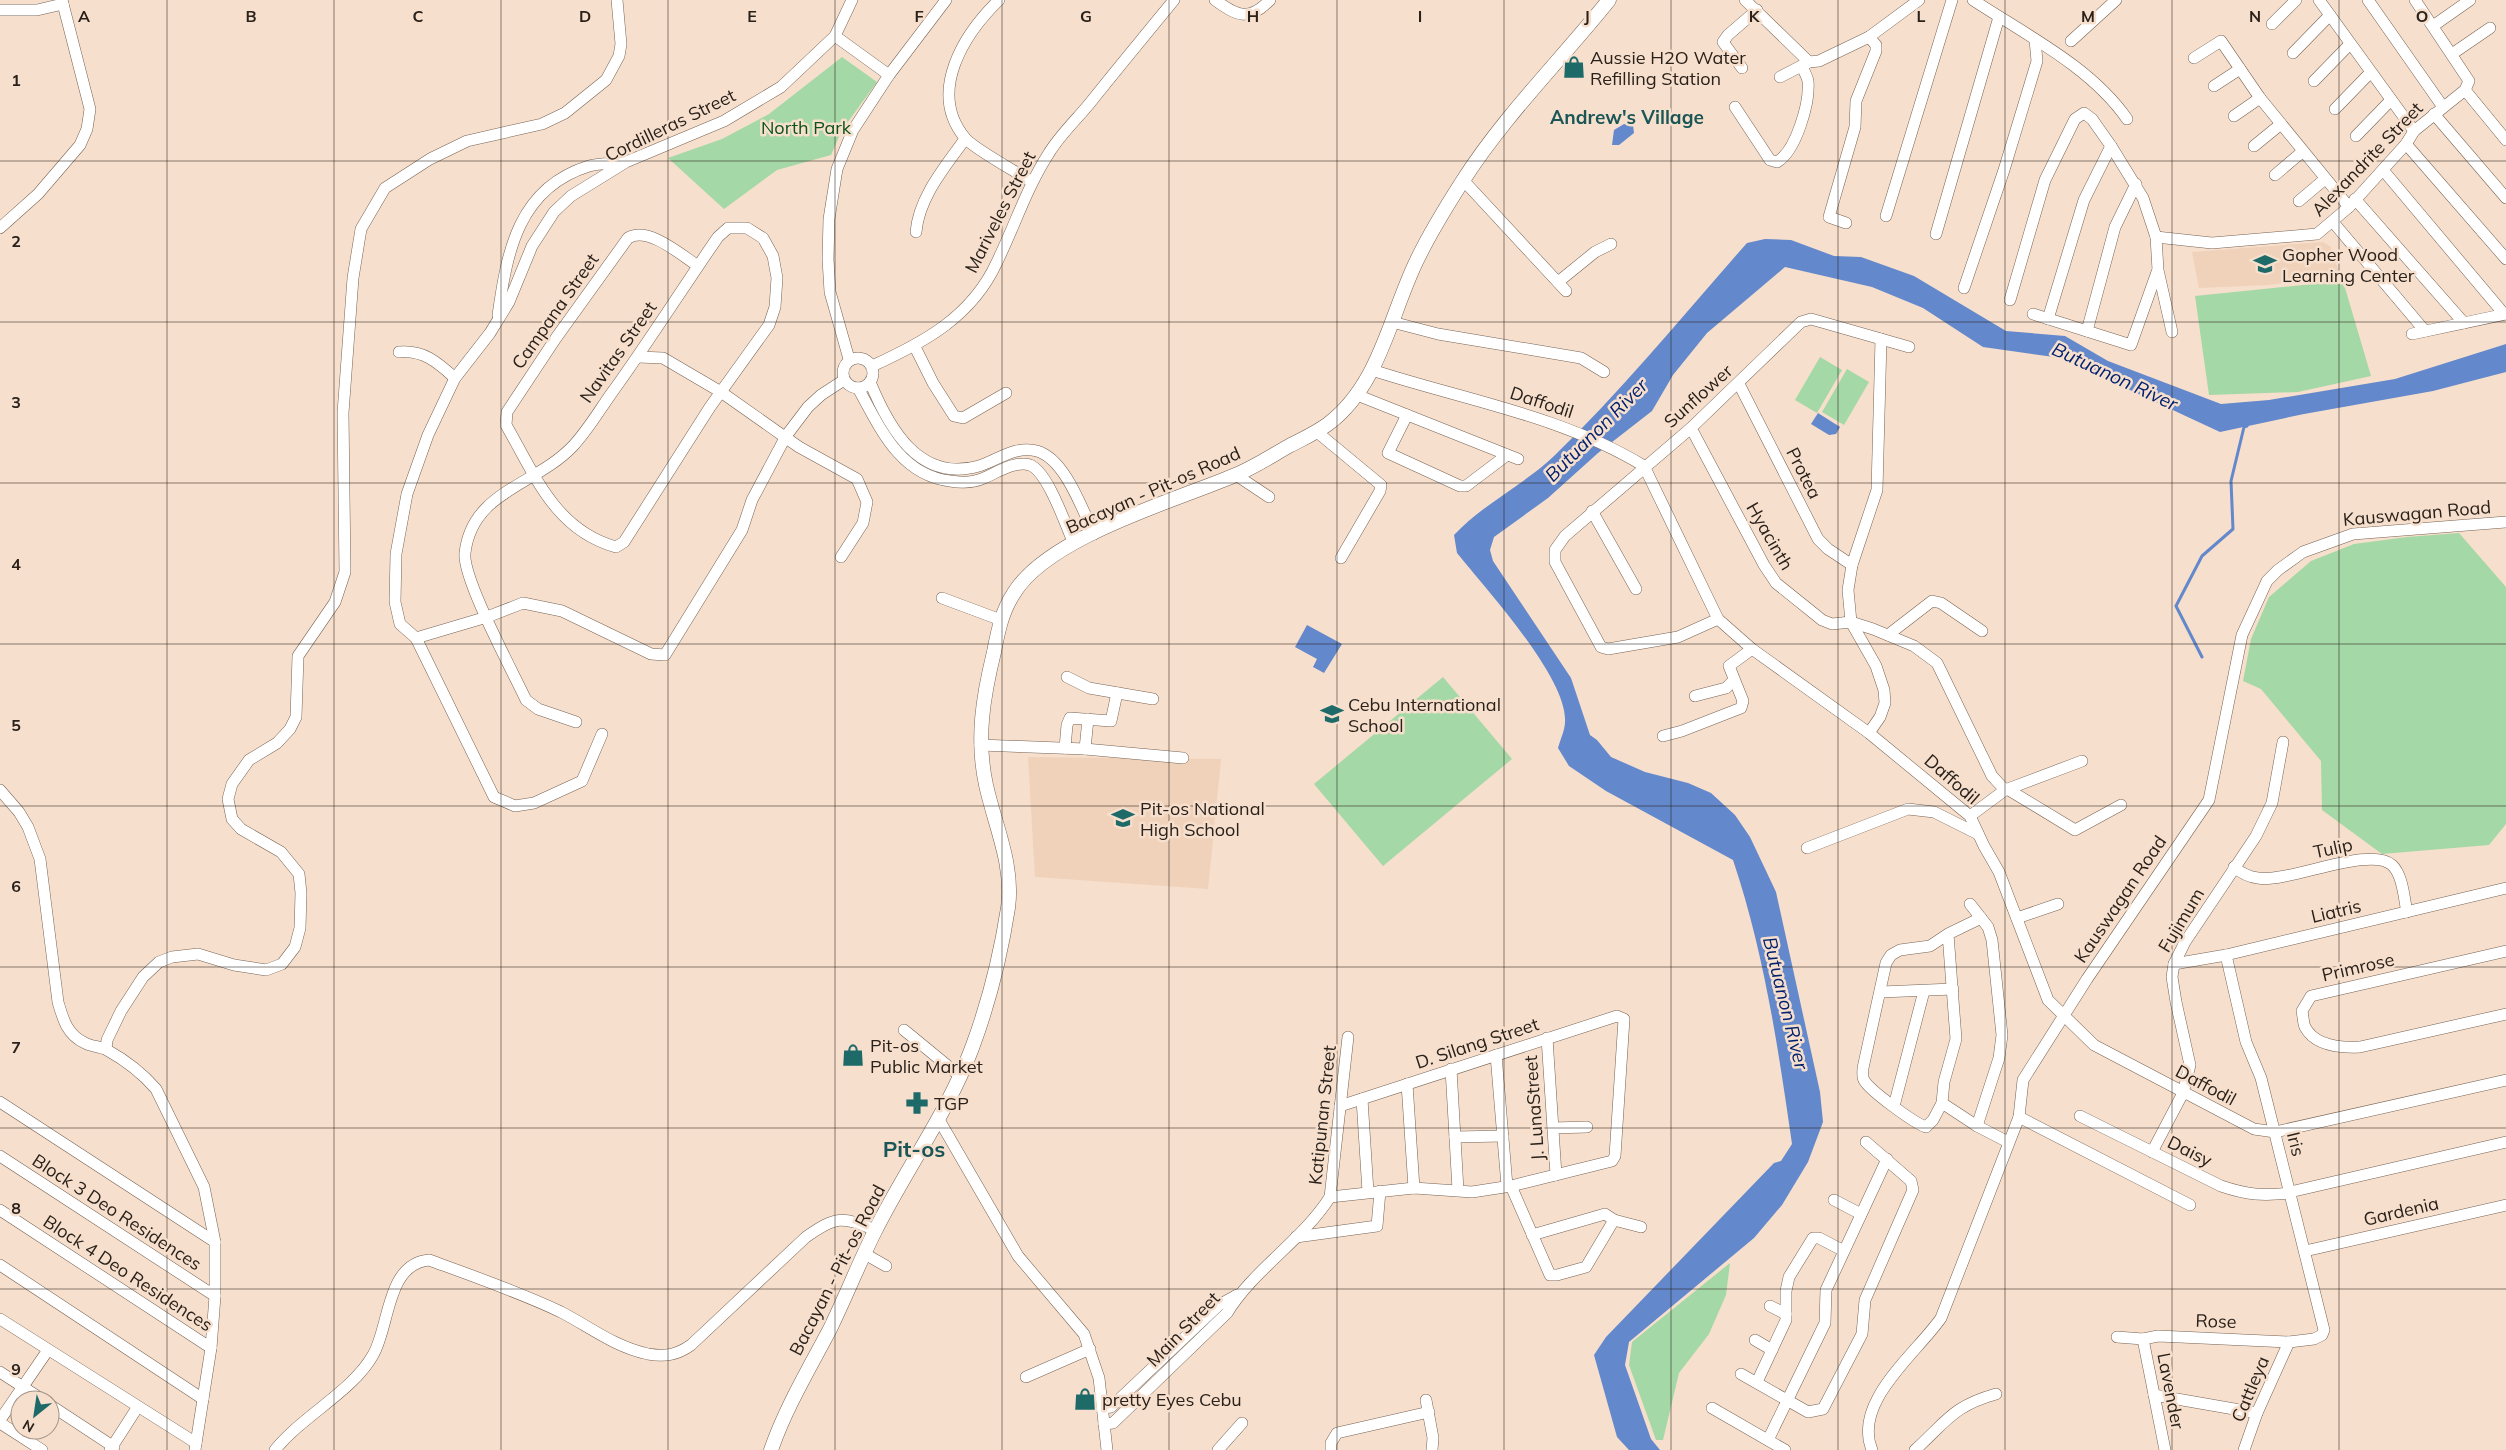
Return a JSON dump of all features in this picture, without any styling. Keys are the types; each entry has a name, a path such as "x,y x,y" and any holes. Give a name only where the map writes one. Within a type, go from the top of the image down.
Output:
{"main road":[{"name":"Bacayan - Pit-os Road","path":"771,1450 781,1422 830,1327 875,1230 960,1076 972,1048 986,1001 1008,906 1010,875 986,784 980,745 980,719 1001,620 1011,597 1027,575 1052,556 1094,534 1168,500 1236,475 1317,432 1334,420 1357,395 1372,370 1417,259 1463,180 1500,128 1609,0"}],"street":[{"path":"106,1048 107,1040 121,1011 143,977 159,962 172,957 198,954 234,965 266,970 274,968 288,959 298,938 301,893 298,874 281,852 241,830 232,819 228,799 232,784 249,760 277,743 290,729 296,717 298,656 335,602 345,572 343,413 352,278 362,229 385,188 430,159 467,141 542,124 565,113 606,80 619,56 621,44 617,0"},
{"path":"852,0 835,36 889,75"},
{"path":"870,382 858,388 850,386 844,380 843,369 849,359 830,292 828,259 829,219 837,169 843,149 853,130 889,75 946,0"},
{"path":"999,0 981,18 956,59 950,79 950,107 965,139 1032,182"},
{"name":"Mariveles Street","path":"872,366 915,347 946,326 980,290 997,264 1032,182 1050,150 1174,0"},
{"path":"1215,0 1228,10 1245,15 1261,9 1270,0"},
{"path":"1735,107 1764,154 1770,160 1777,162 1785,157 1799,131 1808,85 1806,64 1757,10 1745,0"},
{"path":"1780,77 1870,37 1919,0"},
{"path":"1886,216 1952,0"},
{"path":"1974,0 2080,71 2116,102 2127,119"},
{"path":"2071,41 2116,0"},
{"path":"2272,24 2296,0"},
{"path":"2319,0 2370,73 2414,131"},
{"path":"2368,0 2438,111 2506,198"},
{"path":"2415,0 2469,81 2465,90 2506,140"},
{"path":"2433,26 2470,0"},
{"path":"0,10 37,10 62,2 90,109 87,129 80,145 44,188 0,228"},
{"path":"1742,68 1723,42 1728,35 1757,10"},
{"path":"2293,53 2330,16"},
{"path":"1936,234 1999,17"},
{"path":"2452,54 2490,28"},
{"name":"Cordilleras Street","path":"602,734 582,780 534,803 515,806 494,797 416,638 400,624 394,602 396,554 407,494 428,435 455,378 490,333 509,302 532,246 554,212 571,196 626,162 724,121 754,104 781,87 835,36"},
{"path":"1846,223 1829,217 1855,127 1856,101 1876,51 1876,45 1870,37"},
{"path":"1964,288 2004,170 2037,60 2035,40"},
{"path":"2194,58 2221,41 2260,98 2325,179 2352,203 2464,323"},
{"path":"2314,81 2350,44"},
{"path":"2214,86 2240,69"},
{"path":"2335,109 2370,73"},
{"name":"Alexandrite Street","path":"2156,237 2212,243 2317,234 2333,222 2352,203 2406,144 2414,131 2465,90"},
{"path":"2234,116 2260,98"},
{"path":"2356,136 2391,100"},
{"path":"2010,300 2045,180 2075,119 2084,113 2088,115 2111,146 2136,184 2156,237 2158,270 2172,332"},
{"path":"2254,146 2281,124"},
{"path":"916,232 918,215 937,178 965,139"},
{"path":"2406,144 2506,259"},
{"path":"2048,319 2084,200 2111,146"},
{"path":"2275,175 2302,152"},
{"path":"498,320 504,271 514,236 535,201 555,181 590,166 626,162"},
{"path":"2383,170 2505,314 2412,334"},
{"path":"2298,201 2325,179"},
{"path":"1463,180 1562,286 1595,252 1611,244"},
{"path":"2087,331 2115,227 2136,184"},
{"path":"2333,222 2425,331"},
{"name":"Navitas Street","path":"576,722 538,709 526,700 472,588 464,556 474,522 494,499 535,476 573,445 638,357 718,237 728,228 747,228 763,238 773,256 777,278 775,307 769,324 721,392"},
{"name":"Campana Street","path":"698,266 649,235 635,234 628,238 556,338 507,412 506,424 535,476 557,510 573,526 616,547 621,545 721,392"},
{"path":"2033,314 2131,345 2158,270"},
{"name":"Sunflower","path":"1718,619 1678,637 1608,649 1601,647 1595,640 1555,562 1555,550 1565,536 1644,466 1691,428 1739,384 1801,322 1811,319 1908,347"},
{"path":"1392,322 1438,334 1581,358 1604,372"},
{"path":"650,339 663,358 721,392 799,446 857,479 867,502 863,523 841,557"},
{"path":"1869,733 1880,717 1885,703 1884,690 1876,666 1851,622 1848,590 1852,565 1874,504 1877,490 1881,339"},
{"path":"915,347 933,383 954,416 963,418 1006,393"},
{"path":"399,352 417,352 426,355 455,378"},
{"path":"638,357 663,358"},
{"path":"849,359 860,357 872,366 873,374 870,382 894,439 918,456 949,469 978,466 1021,449 1037,451 1050,459 1064,472 1094,534"},
{"name":"Daffodil","path":"1372,370 1419,386 1522,413 1574,431 1644,466 1718,619 1752,648 1869,733 1970,816 1999,872 2045,996 2063,1016 2094,1044 2254,1130 2275,1132 2506,1080"},
{"path":"416,638 487,617 523,603 562,611 651,654 665,655 742,530 752,500 786,436 808,407 821,395 844,380"},
{"name":"Protea","path":"1739,384 1818,539 1828,549 1852,565"},
{"path":"858,388 894,439 910,466 939,480 959,483 973,481 1018,464 1030,465 1039,471 1047,483 1074,544"},
{"path":"1357,395 1408,415 1513,457 1466,486 1460,486 1388,453 1408,415"},
{"name":"Hyacinth","path":"1691,428 1764,565 1776,582 1822,620 1832,624 1851,622 1888,635 1914,646 1937,663 1992,776 2007,790 2075,830 2121,805"},
{"path":"1317,432 1381,485 1380,491 1341,558"},
{"path":"1047,483 1064,472"},
{"path":"1236,475 1270,497"},
{"path":"1592,511 1636,589"},
{"name":"Kauswagan Road","path":"1872,1450 1868,1431 1872,1413 1886,1383 1928,1337 1940,1318 2018,1117 2023,1080 2063,1016 2209,800 2242,635 2267,581 2278,570 2303,552 2353,534 2506,522"},
{"path":"942,598 1001,620"},
{"path":"1888,635 1932,601 1941,603 1982,631"},
{"path":"1663,736 1682,731 1741,708 1742,701 1733,681 1730,666 1752,648"},
{"path":"1067,676 1089,688 1153,700"},
{"path":"1695,696 1726,688 1733,681"},
{"path":"1065,748 1067,725 1070,718 1111,721 1117,693"},
{"path":"1085,749 1088,719"},
{"name":"Fujimum","path":"2152,1152 2183,1093 2190,1064 2172,977 2174,964 2184,942 2256,836 2272,803 2283,742"},
{"path":"980,745 1085,749 1182,758"},
{"path":"1970,816 2007,790 2082,762"},
{"path":"0,790 19,812 28,827 40,859 58,1002 63,1020 72,1035 85,1044 106,1048 146,1077 156,1089 204,1187 215,1242 215,1296 211,1348 195,1447 0,1319"},
{"path":"1808,848 1908,809 1934,812 1978,834"},
{"name":"Tulip","path":"2234,867 2244,874 2270,879 2363,859 2384,860 2395,869 2407,912"},
{"name":"Liatris","path":"2174,964 2226,955 2506,888"},
{"path":"1970,904 1988,927 1992,940 2002,1035 1999,1058 1977,1126"},
{"path":"2017,918 2058,904"},
{"path":"1948,934 1956,1039 1944,1082 1942,1103 1933,1120 1926,1127 1916,1124 1874,1091 1864,1079 1862,1068 1881,992 1886,963 1891,955 1900,950 1930,946 1948,934 1981,918"},
{"name":"Primrose","path":"2506,951 2311,996 2302,1011 2305,1027 2315,1037 2328,1045 2344,1048 2360,1047 2506,1014"},
{"name":"Iris","path":"2226,955 2246,1042 2261,1078 2324,1330 2322,1335 2314,1339"},
{"path":"1881,992 1953,989"},
{"path":"1894,1106 1924,991"},
{"name":"D. Silang Street","path":"1340,1106 1618,1016 1624,1019 1614,1160 1556,1175"},
{"path":"904,1030 960,1076"},
{"name":"Katipunan Street","path":"1330,1197 1348,1037"},
{"name":"J. LunaStreet","path":"1547,1038 1556,1175"},
{"path":"1496,1055 1509,1186 1550,1275 1557,1275 1586,1267 1614,1220"},
{"path":"1451,1069 1458,1190"},
{"path":"1407,1084 1414,1188"},
{"path":"1362,1099 1368,1192"},
{"path":"0,1102 215,1242"},
{"path":"1942,1103 1977,1126 2008,1142"},
{"name":"Daisy","path":"2080,1116 2221,1186 2245,1194 2263,1196 2290,1192 2506,1142"},
{"path":"2018,1117 2190,1205"},
{"path":"938,1118 1018,1256 1047,1292 1070,1315 1084,1334 1099,1378 1107,1450"},
{"path":"1553,1128 1587,1127"},
{"path":"1455,1137 1503,1136"},
{"path":"1741,1374 1808,1412 1823,1409 1862,1334 1865,1300 1913,1190 1911,1181 1866,1142"},
{"name":"Block 3 Deo Residences","path":"0,1156 215,1296"},
{"path":"1768,1440 1825,1323 1826,1290 1887,1159"},
{"path":"1330,1197 1414,1188 1472,1192 1556,1175"},
{"path":"1296,1237 1377,1226 1380,1191"},
{"name":"Main Street","path":"1104,1424 1113,1423 1227,1313 1239,1294 1296,1237 1330,1197"},
{"path":"1834,1200 1861,1214"},
{"name":"Gardenia","path":"2305,1252 2506,1205"},
{"name":"Block 4 Deo Residences","path":"0,1210 211,1348"},
{"path":"1532,1235 1605,1214 1614,1220 1641,1227"},
{"path":"275,1450 293,1430 365,1369 375,1353 398,1280 410,1266 418,1261 429,1260 562,1312 624,1348 649,1354 670,1356 691,1345 806,1237 827,1222 850,1219 875,1230"},
{"path":"1757,1382 1786,1320 1786,1291 1789,1278 1813,1238 1819,1238 1844,1251"},
{"path":"865,1254 886,1266"},
{"path":"0,1265 203,1399"},
{"name":"Main Street","path":"1103,1408 1111,1408 1219,1305 1239,1294"},
{"path":"1770,1306 1786,1314"},
{"name":"Rose","path":"2117,1337 2143,1338 2158,1336 2290,1342 2314,1339"},
{"name":"Lavender","path":"2143,1338 2165,1450"},
{"path":"1755,1340 1772,1350"},
{"name":"Cattleya","path":"2244,1450 2257,1413 2290,1342"},
{"path":"1026,1377 1090,1349"},
{"path":"42,1450 0,1421 48,1350"},
{"path":"0,1372 28,1390"},
{"path":"1915,1450 1952,1413 1971,1401 1996,1394"},
{"path":"2154,1395 2257,1413"},
{"path":"1331,1450 1331,1443 1338,1434 1428,1406 1434,1438 1432,1450"},
{"path":"60,1412 112,1448 138,1408"},
{"path":"1712,1408 1785,1450"},
{"path":"1218,1450 1242,1423"}],"shaded area":[{"name":"Gopher Wood Learning Center","path":"2323,242 2331,247 2340,275 2269,285 2199,288 2192,252"},
{"name":"Pit-os National High School","path":"1028,757 1221,759 1208,889 1035,877"}],"green space":[{"name":"North Park","path":"842,57 877,82 842,130 831,155 777,170 724,209 668,158 722,139 769,114"},
{"path":"2343,281 2371,376 2298,392 2209,395 2195,296"},
{"path":"1820,357 1842,370 1817,413 1795,400"},
{"path":"1847,369 1869,382 1844,425 1822,412"},
{"path":"2459,533 2506,587 2506,824 2489,845 2382,854 2322,810 2321,761 2261,689 2243,681 2251,639 2269,597 2311,561 2354,544"},
{"path":"1443,677 1512,759 1383,866 1314,784"},
{"path":"1730,1263 1726,1295 1709,1334 1679,1373 1663,1440 1656,1440 1629,1365 1632,1342"}],"water":[{"path":"1624,124 1633,125 1634,133 1619,145 1612,145 1614,130"},
{"name":"Butuanon River","path":"1765,239 1791,240 1834,256 1861,257 1914,276 2006,331 2065,336 2108,361 2221,404 2269,400 2395,379 2506,344 2506,372 2433,391 2304,414 2220,432 2061,358 1983,347 1923,308 1872,287 1785,267 1707,333 1673,375 1652,411 1598,453 1548,498 1494,537 1490,550 1493,561 1571,678 1590,735 1597,740 1611,757 1645,772 1688,783 1711,793 1735,815 1750,837 1776,892 1820,1092 1823,1122 1808,1162 1782,1205 1754,1238 1629,1342 1625,1365 1651,1439 1660,1450 1629,1450 1617,1437 1594,1355 1606,1337 1774,1163 1781,1161 1792,1144 1769,1000 1744,895 1733,860 1606,791 1569,766 1558,748 1565,722 1562,704 1553,682 1540,658 1523,634 1457,553 1454,535 1477,514 1529,477 1553,457 1628,379 1747,243"},
{"path":"1818,413 1840,427 1836,434 1829,435 1811,424"},
{"path":"1307,625 1342,644 1324,673 1313,667 1317,659 1295,647"}],"waterway":[{"path":"2202,657 2176,606 2202,556 2233,529 2231,481 2244,427 2247,426"}],"place":[{"name":"Aussie H2O Water Refilling Station","path":"1574,67"},
{"name":"Gopher Wood Learning Center","path":"2265,264"},
{"name":"Cebu International School","path":"1332,714"},
{"name":"Pit-os National High School","path":"1123,818"},
{"name":"Pit-os Public Market","path":"853,1055"},
{"name":"TGP","path":"917,1103"},
{"name":"pretty Eyes Cebu","path":"1085,1399"}],"district":[{"name":"Andrew's Village","path":"1627,117"},
{"name":"Pit-os","path":"914,1149"}]}
